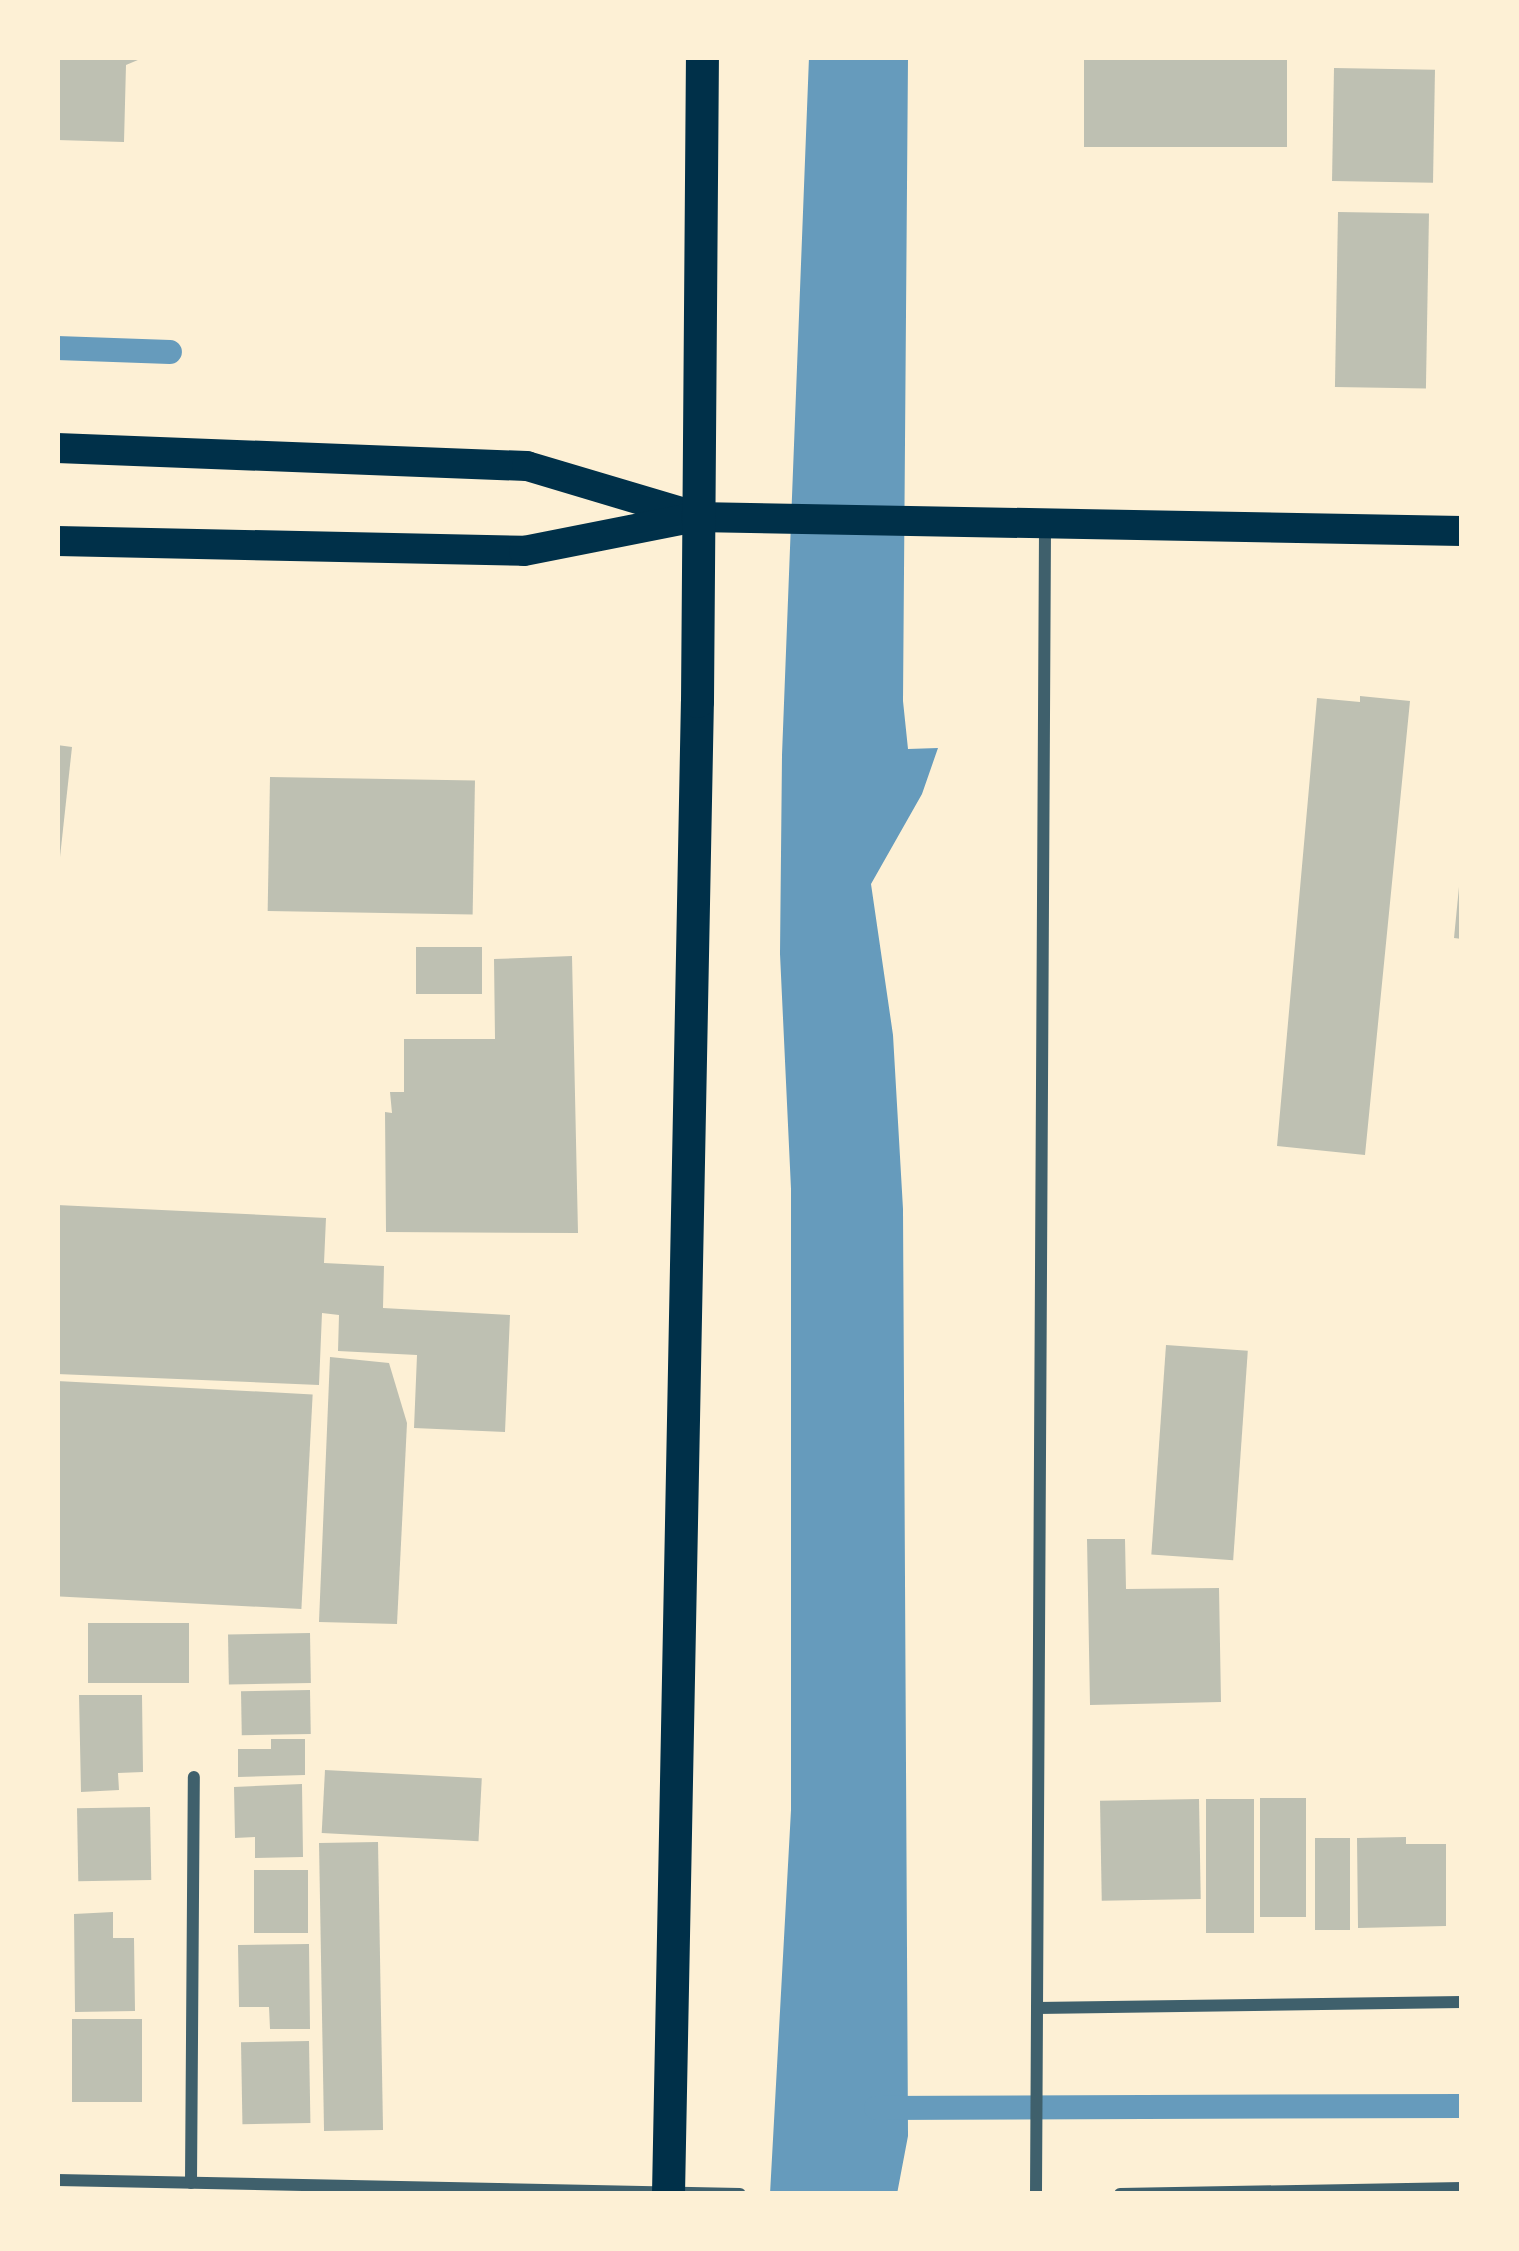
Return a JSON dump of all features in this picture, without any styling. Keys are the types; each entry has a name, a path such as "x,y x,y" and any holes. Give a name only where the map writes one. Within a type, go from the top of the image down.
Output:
{"highway":[{"path":"668,2193 702,57"}],"main road":[{"path":"57,448 527,466 696,517"},
{"path":"57,541 524,551 696,517 1462,531"}],"street":[{"path":"1036,2194 1045,522"},
{"path":"190,2183 194,1777"},
{"path":"1036,2008 1462,2002"},
{"path":"57,2180 740,2194"},
{"path":"1120,2194 1462,2188"}],"water":[{"path":"809,57 908,57 903,701 908,749 938,748 922,794 871,884 893,1035 903,1209 908,2136 897,2194 770,2194 791,1810 791,1189 780,954 782,755"}],"building":[{"path":"57,57 145,57 126,65 124,142 57,140"},
{"path":"1084,57 1287,57 1287,147 1084,147"},
{"path":"1334,68 1435,70 1433,183 1332,181"},
{"path":"1338,212 1429,214 1426,389 1335,387"},
{"path":"1360,696 1410,701 1365,1155 1277,1146 1317,698 1360,702"},
{"path":"57,745 72,747 60,857 57,857"},
{"path":"270,777 475,781 473,915 268,911"},
{"path":"1462,887 1462,939 1454,938"},
{"path":"416,947 482,947 482,994 416,994"},
{"path":"572,956 578,1233 386,1232 385,1112 392,1113 390,1092 404,1092 404,1039 495,1039 494,959"},
{"path":"57,1205 326,1218 324,1263 384,1266 383,1308 510,1315 505,1432 414,1428 417,1355 338,1351 339,1315 322,1313 319,1385 57,1374"},
{"path":"1166,1345 1248,1351 1233,1560 1151,1554"},
{"path":"330,1357 389,1363 407,1423 397,1624 319,1622"},
{"path":"57,1381 313,1394 301,1609 57,1596"},
{"path":"1087,1539 1125,1539 1126,1589 1219,1588 1221,1702 1090,1705"},
{"path":"88,1623 189,1623 189,1683 88,1683"},
{"path":"310,1633 311,1683 229,1684 228,1634"},
{"path":"310,1690 311,1734 242,1735 241,1691"},
{"path":"79,1695 142,1695 143,1772 118,1773 119,1790 81,1792"},
{"path":"271,1739 305,1739 305,1775 238,1777 238,1749 271,1749"},
{"path":"325,1770 482,1778 478,1841 322,1833"},
{"path":"302,1784 303,1857 255,1858 255,1837 235,1838 234,1787"},
{"path":"1260,1798 1306,1798 1306,1917 1260,1917"},
{"path":"1199,1799 1201,1899 1102,1901 1100,1801"},
{"path":"1206,1799 1254,1799 1254,1933 1206,1933"},
{"path":"150,1807 151,1880 78,1881 77,1808"},
{"path":"1406,1837 1406,1844 1446,1844 1446,1926 1358,1928 1357,1838"},
{"path":"1315,1838 1350,1838 1350,1930 1315,1930"},
{"path":"378,1842 383,2130 324,2131 319,1843"},
{"path":"254,1870 308,1870 308,1933 254,1933"},
{"path":"113,1912 113,1938 134,1938 135,2011 75,2012 74,1914"},
{"path":"309,1944 310,2029 270,2029 269,2007 239,2007 238,1945"},
{"path":"72,2019 142,2019 142,2102 72,2102"},
{"path":"309,2041 310,2123 242,2124 241,2042"}],"waterway":[{"path":"57,348 170,352"},
{"path":"876,2108 1462,2106"}]}
